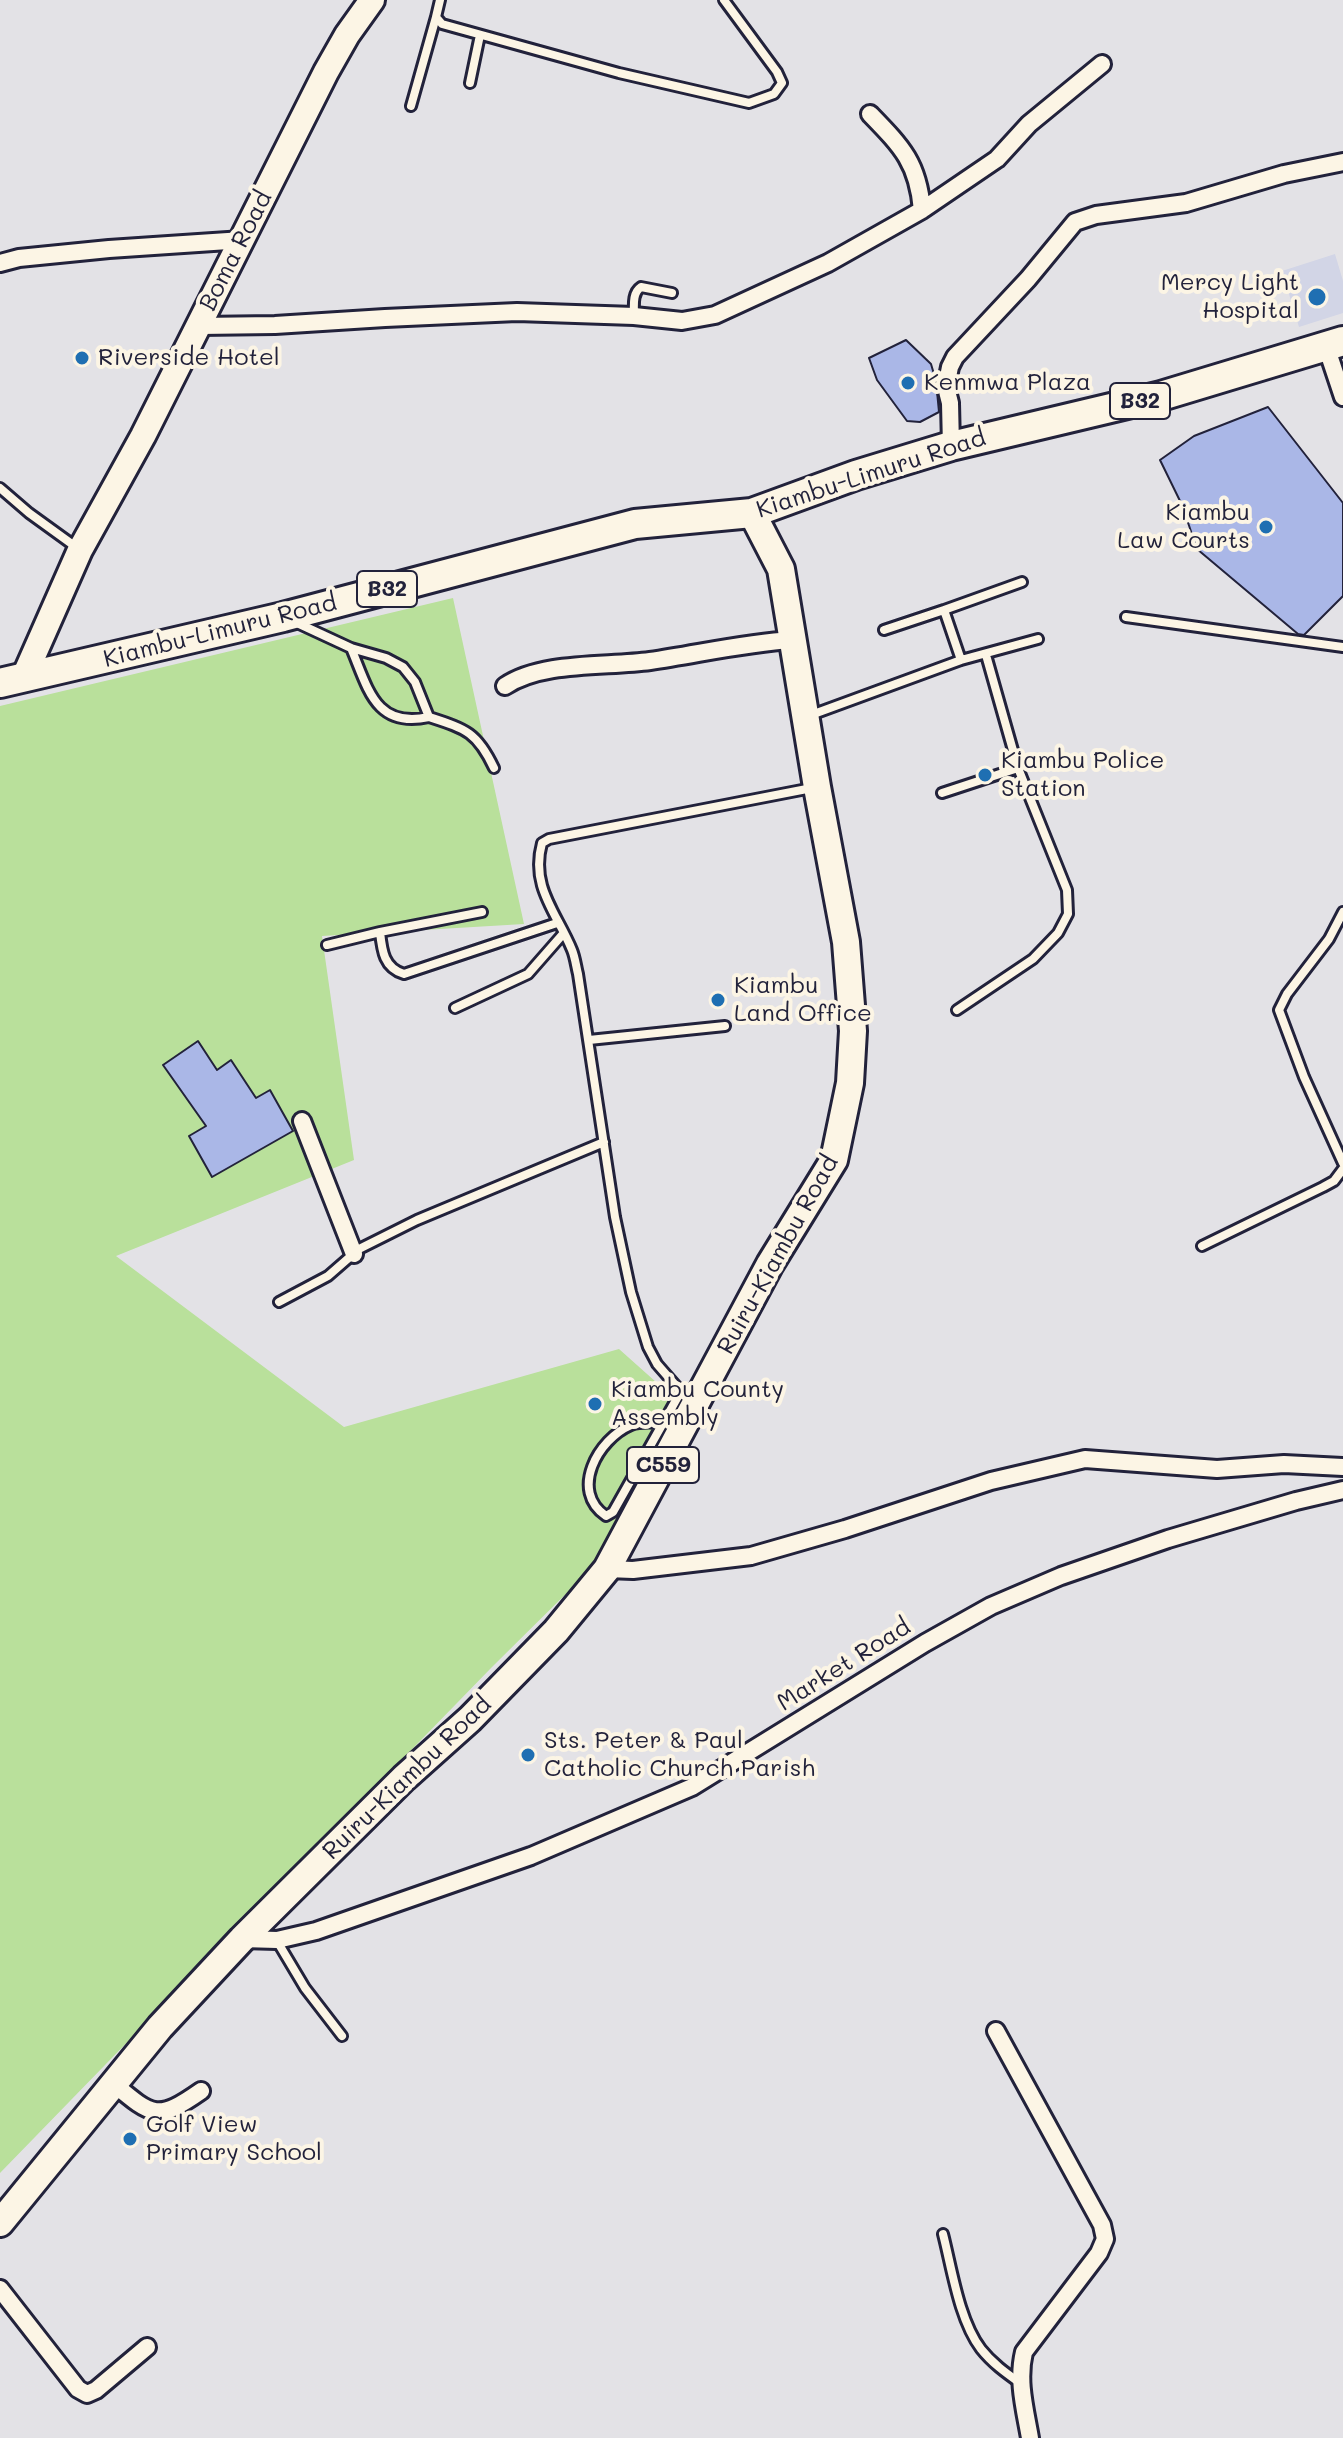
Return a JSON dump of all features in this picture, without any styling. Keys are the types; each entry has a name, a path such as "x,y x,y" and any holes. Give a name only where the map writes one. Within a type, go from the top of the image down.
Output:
{"highway":[{"name":"Kiambu-Limuru Road","path":"12,681 283,617 635,524 752,513 856,475 951,446 1161,396 1334,344"}],"main road":[{"name":"Boma Road","path":"12,681 143,436 326,72 372,0"},
{"name":"Ruiru-Kiambu Road","path":"0,2223 160,2027 242,1939 404,1778 470,1719 556,1631 607,1569 688,1400 834,1160 850,1083 853,1031 846,942 781,569 752,513"}],"street":[{"path":"199,326 517,312 682,321 715,315 828,263 922,210 997,159 1029,124 1102,64"},
{"path":"870,114 911,162 920,185 922,210"},
{"path":"951,446 950,403 946,387 955,357 1028,279 1075,222 1096,215 1186,203 1284,174 1343,162"},
{"path":"0,263 19,258 243,240"},
{"path":"1334,344 1343,397"},
{"path":"505,686 517,678 547,671 649,661 755,642 792,640"},
{"path":"302,1121 354,1254"},
{"path":"607,1569 633,1570 751,1556 991,1481 1085,1459 1217,1469 1284,1464 1343,1467"},
{"name":"Market Road","path":"242,1939 277,1940 316,1931 531,1856 692,1787 925,1643 991,1606 1061,1576 1168,1539 1343,1490"},
{"path":"996,2031 1102,2225 1105,2239 1099,2253 1024,2352 1020,2383 1030,2438"},
{"path":"114,2084 148,2110 161,2112 180,2106 201,2091"},
{"path":"0,2289 78,2389 87,2394 96,2390 147,2347"}],"lane":[{"path":"411,106 440,0"},
{"path":"436,17 442,24 480,35 619,73 749,103 774,94 782,83 777,72 724,0"},
{"path":"470,83 480,35"},
{"path":"634,316 635,294 641,287 672,293"},
{"path":"0,488 80,550"},
{"path":"884,630 1022,582"},
{"path":"944,610 961,660"},
{"path":"283,617 351,648 386,658 403,667 415,682 429,717"},
{"path":"1126,617 1343,647"},
{"path":"806,717 961,660 1038,639"},
{"path":"351,648 374,701 384,712 397,719 429,717 454,725 478,739 494,768"},
{"path":"957,1010 1033,959 1058,933 1068,914 1067,890 1018,768 986,655"},
{"path":"942,793 1018,768"},
{"path":"663,1423 631,1425 616,1435 594,1461 588,1487 590,1500 597,1510 606,1516 613,1512 663,1423 688,1400 657,1364 631,1292 615,1217 575,962 544,896 540,878 540,850 542,843 549,839 817,787"},
{"path":"327,945 482,912"},
{"path":"1202,1246 1334,1181 1343,1166 1279,1010 1287,994 1329,939 1343,912"},
{"path":"380,932 387,964 404,974 557,923"},
{"path":"455,1008 528,974 563,934"},
{"path":"589,1040 725,1026"},
{"path":"279,1302 328,1276 359,1249 417,1220 604,1142"},
{"path":"277,1940 305,1988 342,2036"},
{"path":"943,2234 965,2318 979,2346 1003,2371 1020,2383"}],"shaded area":[{"name":"Mercy Light Hospital","path":"1335,254 1343,281 1343,313 1299,327 1282,271"}],"green space":[{"path":"453,598 524,924 322,936 354,1160 116,1256 344,1427 619,1349 684,1407 587,1573 0,2173 0,706"}],"building":[{"name":"Kenmwa Plaza","path":"906,340 931,364 936,381 939,412 920,422 907,421 877,380 869,358"},
{"name":"Kiambu Law Courts","path":"1268,407 1343,503 1343,596 1304,635 1298,634 1197,549 1182,505 1160,460 1194,436"},
{"path":"198,1041 217,1070 231,1060 256,1098 270,1090 293,1131 212,1177 189,1136 206,1126 163,1065"}],"place":[{"name":"Mercy Light Hospital","path":"1317,297"},
{"name":"Riverside Hotel","path":"82,358"},
{"name":"Kenmwa Plaza","path":"908,383"},
{"name":"Kiambu Law Courts","path":"1266,527"},
{"name":"Kiambu Police Station","path":"985,775"},
{"name":"Kiambu Land Office","path":"718,1000"},
{"name":"Kiambu County Assembly","path":"595,1404"},
{"name":"Sts. Peter & Paul Catholic Church Parish","path":"528,1755"},
{"name":"Golf View Primary School","path":"130,2139"}]}
